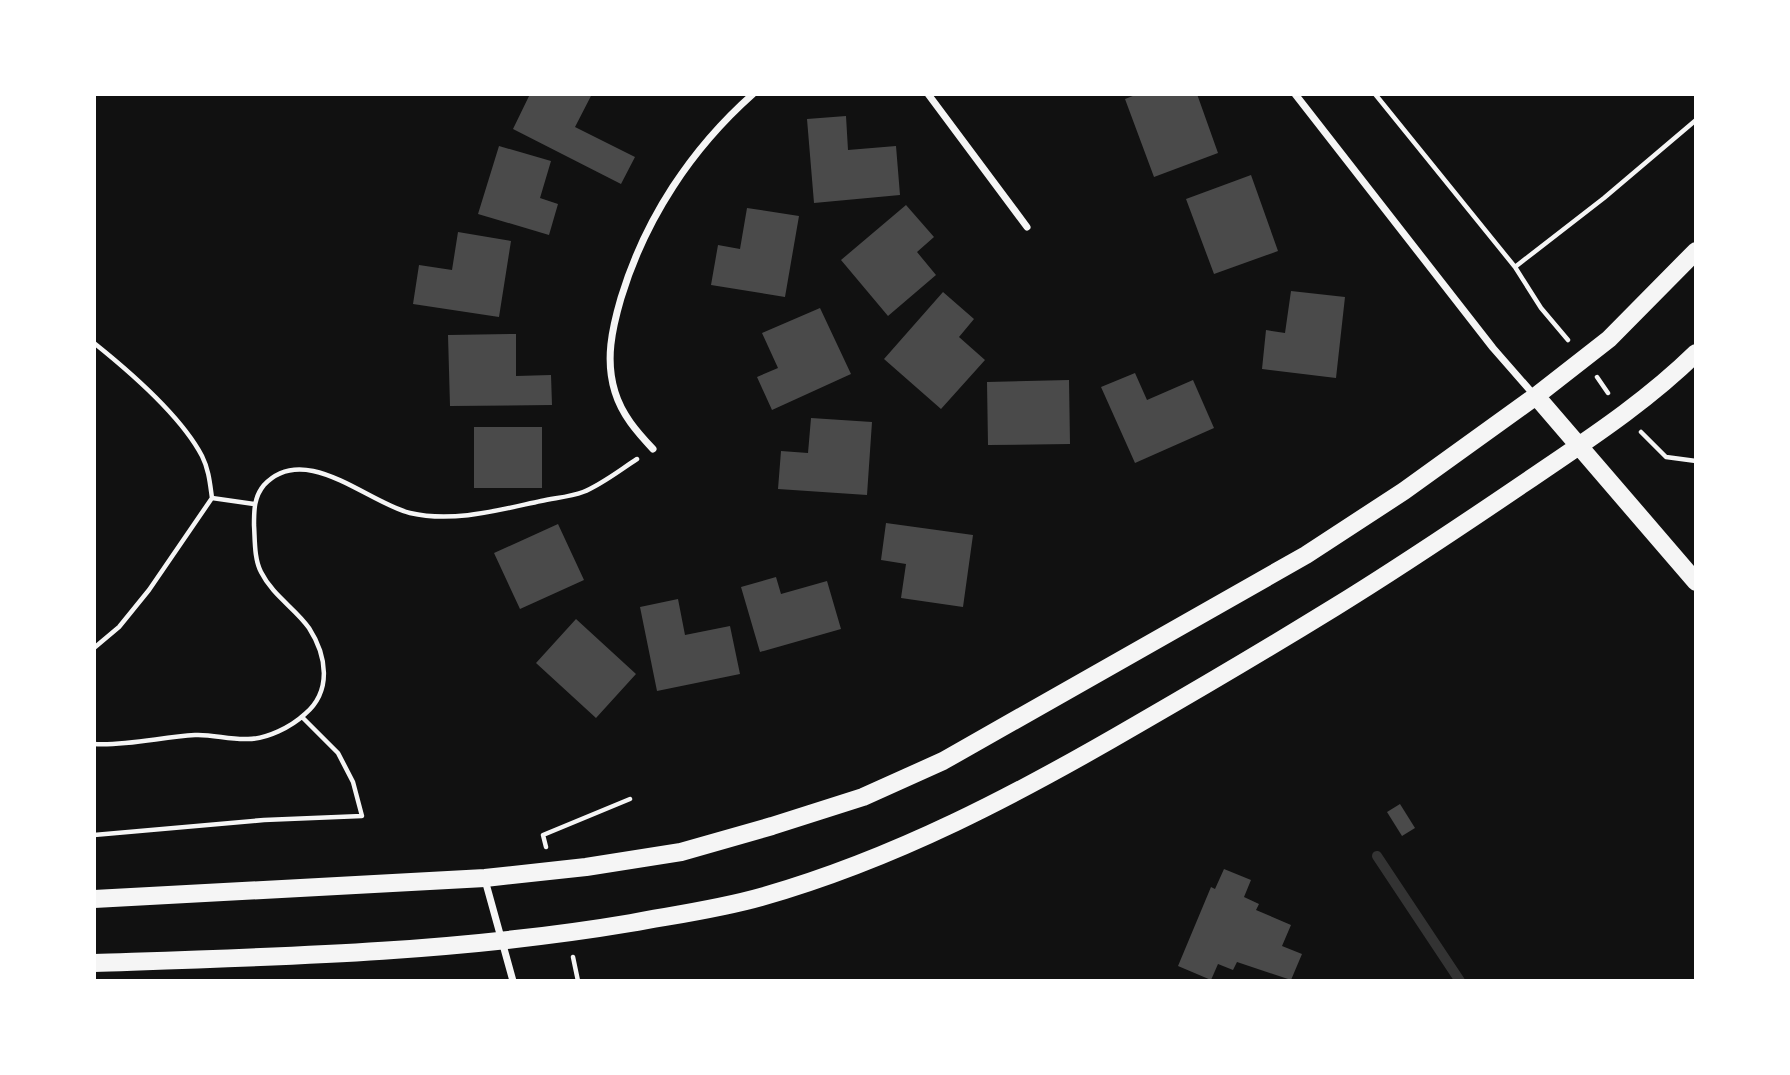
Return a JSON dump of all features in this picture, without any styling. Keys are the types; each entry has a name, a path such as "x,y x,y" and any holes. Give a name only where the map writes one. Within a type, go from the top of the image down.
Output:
{"main road":[{"path":"94,899 485,878 586,867 681,852 772,827 863,797 943,761 1306,555 1404,491 1536,396 1609,339 1696,251"},
{"path":"94,963 418,948 582,931 759,898 848,869 946,828 1068,764 1254,657 1414,559 1634,406 1696,353"},
{"path":"1536,396 1696,582"}],"street":[{"path":"653,449 631,425 615,393 610,359 612,328 631,267 658,210 689,162 752,94"},
{"path":"928,94 1027,227"},
{"path":"1295,94 1493,348 1536,396"},
{"path":"485,878 513,981"}],"path":[{"path":"1375,94 1515,267 1541,308"},
{"path":"1515,267 1604,198 1696,120"},
{"path":"94,343 174,417 201,456 210,477 212,498 201,510 149,590 119,627 94,648"},
{"path":"94,744 113,745 162,737 198,735 249,740 277,732 302,717 318,702 324,681 322,655 308,627 277,596 259,570 254,504 264,485 281,473 302,469 332,476 405,512 428,517 458,516 583,492 653,449"},
{"path":"212,498 254,504"},
{"path":"94,835 264,820 362,816 353,782 338,753 302,717"}],"building":[{"path":"530,94 592,94 575,127 635,157 621,184 513,129"},
{"path":"1138,94 1197,94 1218,153 1154,177 1125,99"},
{"path":"846,116 848,150 896,146 900,195 814,203 807,119"},
{"path":"499,146 551,161 540,198 558,204 549,235 478,214"},
{"path":"1251,175 1278,251 1214,274 1186,199"},
{"path":"906,205 934,237 917,252 936,275 888,316 841,260"},
{"path":"747,208 799,216 785,297 711,285 718,245 740,249"},
{"path":"458,232 511,241 499,317 413,304 419,265 452,270"},
{"path":"1291,291 1345,297 1336,378 1262,369 1266,330 1285,333"},
{"path":"943,292 974,319 959,337 985,360 941,409 884,359"},
{"path":"820,308 851,374 772,410 757,377 778,368 762,333"},
{"path":"516,334 516,376 551,375 552,405 450,406 448,335"},
{"path":"1135,373 1147,400 1193,380 1214,428 1135,463 1101,387"},
{"path":"1069,380 1070,444 988,445 987,382"},
{"path":"811,418 872,422 867,495 778,489 781,451 808,453"},
{"path":"474,427 542,427 542,488 474,488"},
{"path":"886,523 973,535 963,607 901,598 906,564 881,560"},
{"path":"558,524 584,580 520,609 494,553"},
{"path":"776,577 781,594 827,581 841,629 760,652 741,587"},
{"path":"678,599 685,635 730,626 740,674 657,691 640,607"},
{"path":"576,619 636,674 596,718 536,663"},
{"path":"1400,804 1415,828 1402,836 1387,812"},
{"path":"1224,869 1251,880 1244,897 1259,904 1256,910 1291,925 1282,946 1302,954 1291,980 1237,962 1233,970 1218,964 1211,980 1178,966 1211,887 1215,889"}],"waterway":[{"path":"1377,856 1460,981"}]}
